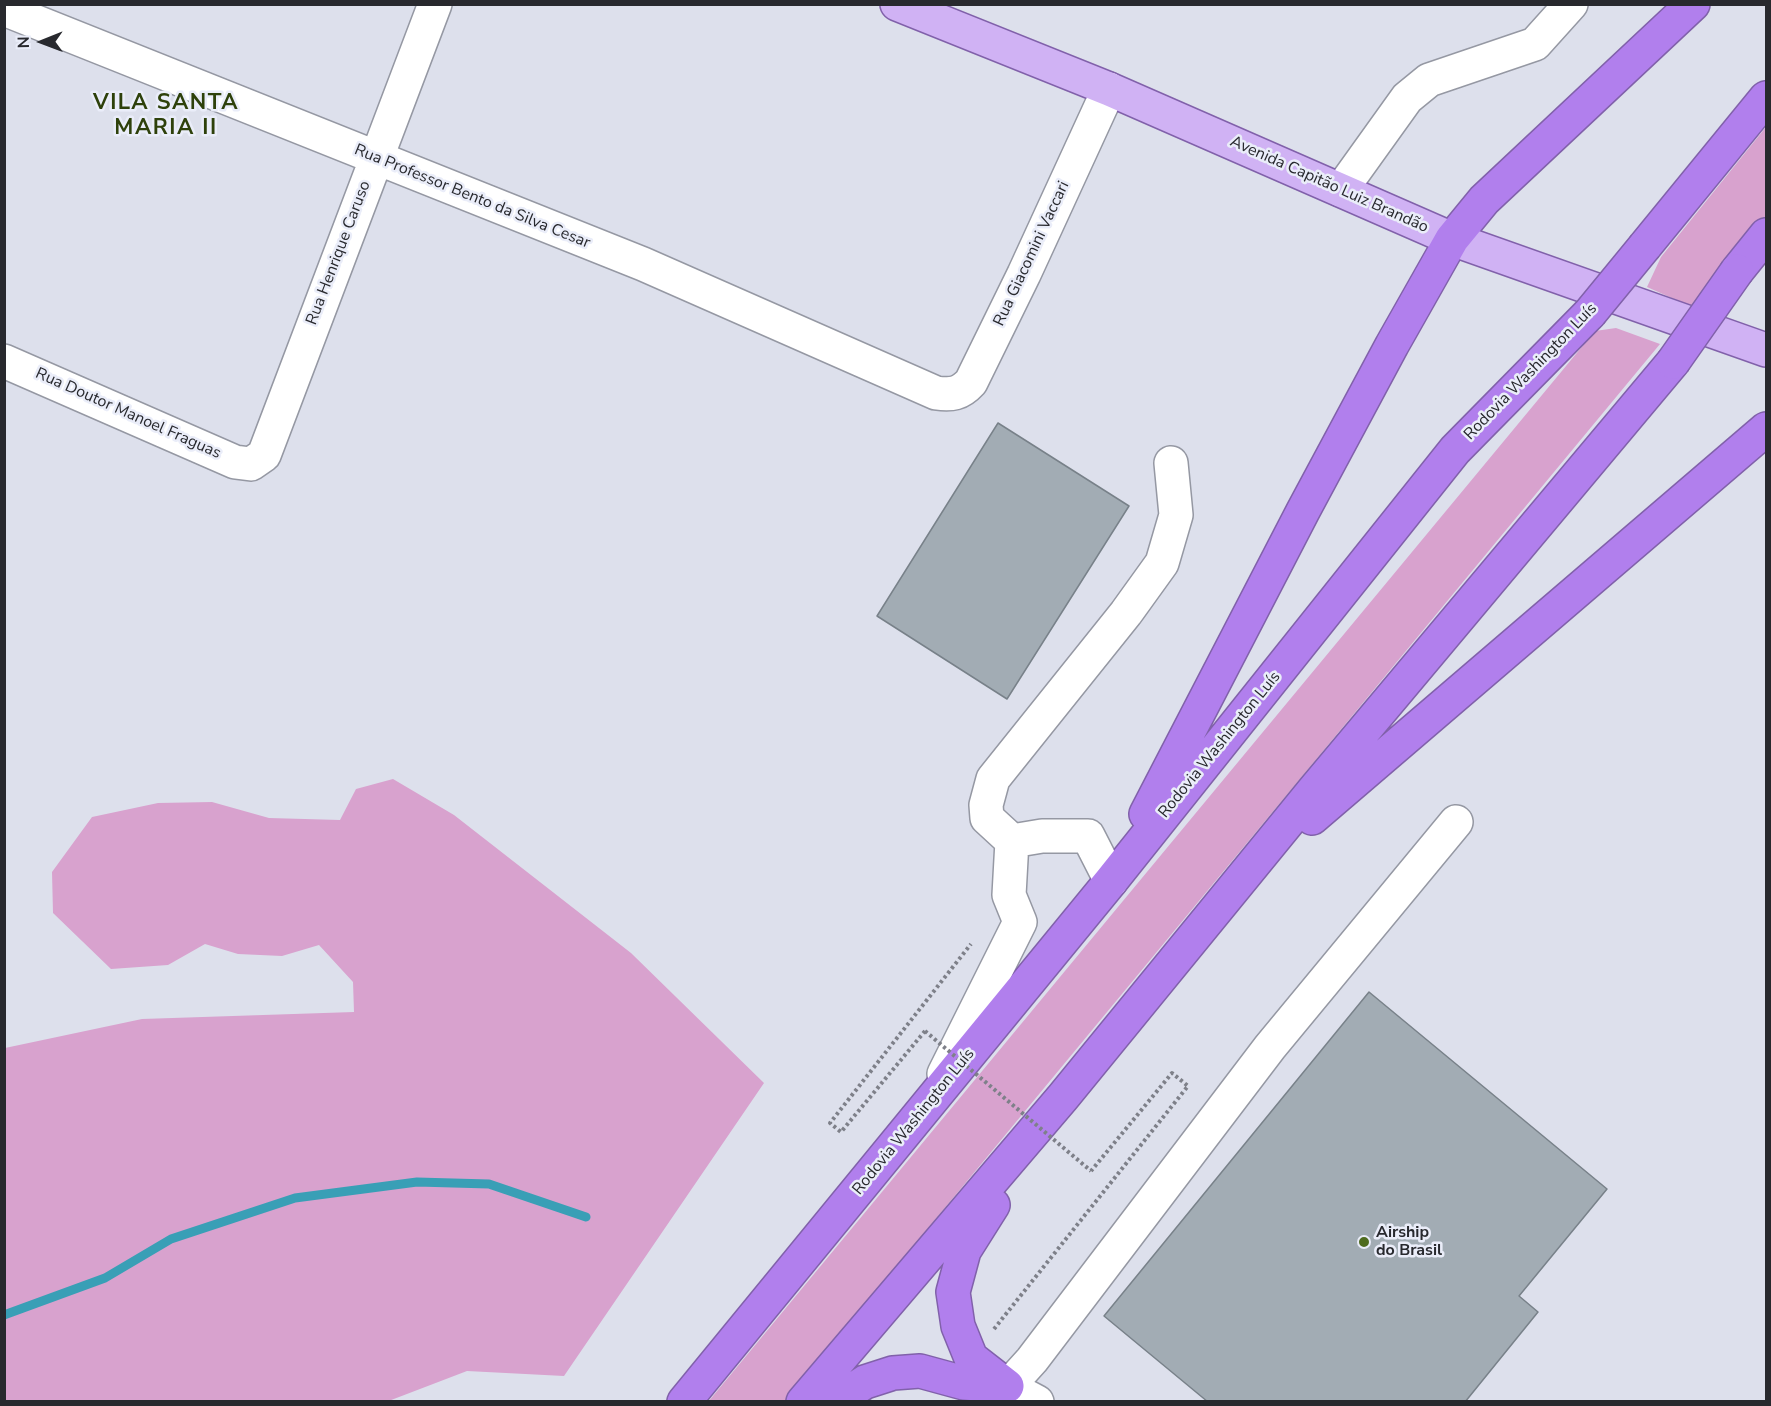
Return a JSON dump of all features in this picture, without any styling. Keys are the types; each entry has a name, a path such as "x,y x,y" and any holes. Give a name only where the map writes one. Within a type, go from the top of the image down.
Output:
{"highway":[{"path":"1111,881 1303,511 1452,239 1484,200 1693,4"},
{"name":"Rodovia Washington Luís","path":"684,1401 1111,881 1455,450 1590,313 1767,98"},
{"path":"803,1401 1164,977 1314,790 1672,362 1737,271 1767,236"},
{"path":"1164,977 1319,811 1424,724 1767,429"},
{"path":"1001,1394 971,1358 958,1326 953,1292 964,1251 1063,1097"},
{"path":"834,1401 865,1382 893,1373 920,1371 1001,1394"}],"main road":[{"name":"Avenida Capitão Luiz Brandão","path":"897,4 1109,88 1452,239 1767,350"}],"street":[{"name":"Rua Henrique Caruso","path":"251,464 264,456 435,4"},
{"path":"1341,190 1407,98 1429,80 1535,44 1571,4"},
{"name":"Rua Professor Bento da Silva Cesar","path":"6,7 375,159 642,264 936,393"},
{"name":"Rua Giacomini Vaccari","path":"936,393 962,392 971,382 1024,274 1109,88"},
{"name":"Rua Doutor Manoel Fraguas","path":"4,361 235,462 251,464"},
{"path":"1012,841 987,818 986,805 993,779 1126,614 1162,563 1176,515 1171,463"},
{"path":"1001,1394 1032,1360 1270,1047 1456,822"},
{"path":"1012,841 1042,836 1088,836 1111,881"},
{"path":"928,1105 1020,922 1009,895 1012,841"},
{"path":"1001,1394 1037,1401"}],"path":[{"path":"971,1358 1188,1086 1172,1073 1091,1171 925,1031 841,1132 830,1123 973,941"}],"shaded area":[{"path":"1766,127 1766,216 1692,307 1647,287 1661,257"},
{"path":"1616,328 1660,344 785,1401 708,1402 1595,331"},
{"path":"393,779 454,815 631,953 764,1083 564,1376 467,1371 386,1402 5,1401 5,1048 142,1019 354,1012 353,982 319,945 282,956 238,954 205,944 168,965 111,969 53,913 52,872 92,817 158,803 212,802 269,818 340,820 356,789"}],"building":[{"path":"998,423 1129,506 1007,699 877,616"},
{"name":"Airship do Brasil","path":"1369,992 1607,1189 1519,1296 1538,1312 1465,1402 1208,1402 1104,1316"}],"waterway":[{"path":"4,1315 105,1278 171,1239 295,1198 417,1182 489,1184 586,1217"}],"place":[{"name":"Airship do Brasil","path":"1364,1242"}],"district":[{"name":"VILA SANTA MARIA II","path":"166,116"}]}
